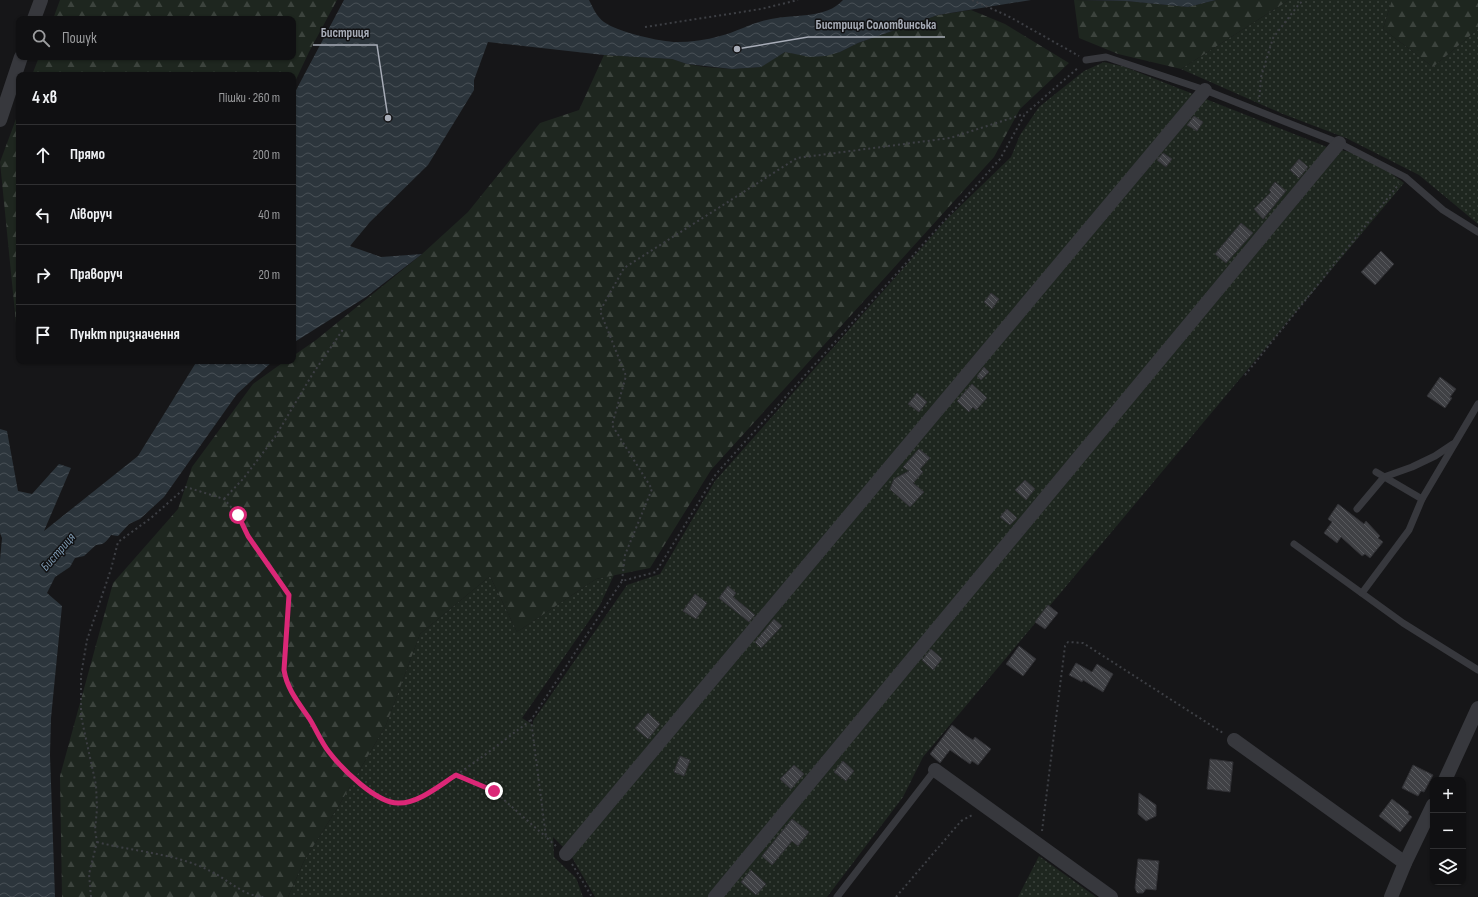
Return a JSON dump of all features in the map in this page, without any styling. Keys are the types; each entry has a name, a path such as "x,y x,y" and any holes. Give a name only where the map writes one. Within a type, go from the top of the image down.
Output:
{"street":[{"path":"35,16 41,0"},
{"path":"0,120 20,60"},
{"path":"566,854 1205,90"},
{"path":"715,897 1339,142"},
{"path":"1446,777 1478,708"},
{"path":"1234,740 1405,863"},
{"path":"935,770 1111,897"},
{"path":"1391,897 1405,863 1430,811"}],"lane":[{"path":"1086,60 1106,57 1205,90 1339,142 1405,178 1442,210 1478,232"},
{"path":"1362,593 1409,530 1422,499 1478,404"},
{"path":"1357,509 1384,477 1435,456 1455,443"},
{"path":"1376,472 1422,499"},
{"path":"1294,544 1403,623 1478,670"},
{"path":"837,897 935,770"}],"path":[{"path":"645,27 761,10 798,0"},
{"path":"622,581 656,572 716,474 1000,159 1025,114 1086,60 1008,16 972,0"},
{"path":"1259,112 1261,77 1273,38 1299,4 1304,0"},
{"path":"91,897 89,874 97,842 96,785 81,716 81,674 87,640 111,570 118,542 151,518 186,486 224,498 238,515 248,536 289,595 284,670 286,680 289,690 328,752 362,785 391,803 400,803 418,797 456,775 530,720 622,581 625,555 652,489 612,425 626,376 600,311 624,268 797,158 950,138 1025,114"},
{"path":"1245,375 1405,178"},
{"path":"224,498 243,479 275,437 312,374 344,328"},
{"path":"1040,846 1065,646 1068,642 1083,643 1234,740"},
{"path":"530,720 546,837"},
{"path":"456,775 494,791 566,854 592,897"},
{"path":"896,897 960,820 988,808"},
{"path":"97,842 119,848 148,852 185,862 211,871 236,888 256,897 266,897"}],"green space":[{"path":"60,0 337,0 296,80 296,72 33,72 38,60 296,60 296,16 54,16"},
{"path":"1074,0 1126,1 1188,7 1216,0 1289,0 1181,69 1118,54 1079,38"},
{"path":"1289,0 1392,0 1383,29 1433,67 1478,29 1478,224 1419,175 1346,138 1283,114 1181,69"},
{"path":"1392,0 1478,0 1478,29 1433,67 1383,29"},
{"path":"971,10 1005,24 1069,63 1020,109 994,157 711,470 650,568 596,579 517,632 490,576 420,634 386,725 341,802 304,861 288,897 62,897 60,776 113,583 178,509 192,467 253,384 281,364 296,364 296,354 316,340 422,254 468,212 540,123 579,110 604,55 672,59 687,64 705,67 732,69 760,67 785,52 796,54 840,52 858,43 938,15"},
{"path":"1104,62 1125,67 1327,147 1368,156 1404,183 923,757 903,797 827,897 595,897 570,854 553,837 554,857 576,878 583,897 288,897 304,861 341,802 386,725 420,634 490,576 517,632 596,579 614,575 600,605 522,718 533,725 533,721 627,585 660,574 715,481 946,220 1011,157 1020,135 1039,107 1084,71"},
{"path":"16,119 16,323 0,162"},
{"path":"1039,856 1096,897 1018,897"}],"water":[{"path":"344,0 589,0 599,18 610,26 639,36 670,42 688,42 715,37 771,19 819,13 836,6 843,0 1031,0 938,15 858,43 840,52 826,56 810,57 785,52 761,67 732,69 687,64 672,59 604,55 488,42 474,80 474,90 428,165 370,222 350,246 381,257 422,254 366,297 296,341 296,90"},
{"path":"1081,0 1216,0 1188,7 1126,1"},
{"path":"195,364 270,364 237,394 164,497 140,519 129,524 118,536 111,535 105,542 96,545 84,556 75,558 70,567 55,577 47,593 62,606 51,718 50,755 55,897 0,897 0,560 2,538 0,533 0,429 7,431 18,491 32,494 59,464 71,468 44,531 138,456"}],"building":[{"path":"1194,116 1203,122 1197,131 1187,125"},
{"path":"1163,153 1172,159 1166,167 1157,160"},
{"path":"1299,159 1308,167 1299,178 1290,170"},
{"path":"1275,182 1286,191 1263,219 1254,209 1271,192 1269,190"},
{"path":"1241,223 1253,233 1226,263 1215,254"},
{"path":"1381,251 1394,264 1375,285 1361,272"},
{"path":"991,293 999,299 992,309 984,302"},
{"path":"984,367 989,372 981,380 977,376"},
{"path":"1440,377 1456,389 1445,408 1427,396"},
{"path":"972,384 987,398 976,410 973,407 969,412 957,401"},
{"path":"917,393 927,402 919,412 908,404"},
{"path":"919,449 930,458 920,469 923,472 913,483 924,492 910,507 890,489 894,479 909,471 903,467"},
{"path":"1025,480 1035,489 1026,500 1015,490"},
{"path":"1338,504 1364,524 1366,521 1380,536 1378,538 1383,542 1370,558 1365,554 1362,556 1341,537 1337,543 1324,533 1332,522 1328,519"},
{"path":"1007,509 1017,518 1010,525 1000,517"},
{"path":"728,586 736,593 733,597 755,615 749,622 719,598"},
{"path":"695,594 707,603 696,619 683,611"},
{"path":"1048,605 1058,613 1045,629 1035,622"},
{"path":"774,619 782,626 761,648 755,642"},
{"path":"1019,646 1036,659 1023,676 1006,664"},
{"path":"931,649 942,659 933,670 922,660"},
{"path":"1076,663 1092,672 1097,664 1113,674 1103,692 1083,680 1082,682 1069,675"},
{"path":"648,713 660,724 648,739 635,728"},
{"path":"952,725 973,740 975,737 991,749 978,765 972,761 970,764 950,750 940,763 930,754"},
{"path":"680,756 690,760 684,776 674,772"},
{"path":"1210,759 1233,762 1230,792 1207,789"},
{"path":"843,761 854,771 846,781 834,772"},
{"path":"794,765 804,774 791,789 780,779"},
{"path":"1413,765 1433,775 1430,777 1430,781 1424,792 1421,791 1418,796 1402,788"},
{"path":"1139,793 1156,805 1156,816 1146,821 1138,814"},
{"path":"1392,799 1409,812 1408,814 1412,817 1400,832 1379,816"},
{"path":"792,819 809,832 798,846 792,841 772,865 762,856"},
{"path":"1138,859 1159,861 1156,890 1146,889 1143,893 1137,893 1135,888"},
{"path":"751,870 766,884 756,895 741,882"}],"place":[{"name":"Бистриця Солотвинська","path":"737,49"},
{"name":"Бистриця","path":"388,118"}],"route":[{"path":"238,515 248,536 286,588 289,595 284,670 286,680 289,690 310,720 328,752 362,785 391,803 408,802 456,775 494,791"}]}
